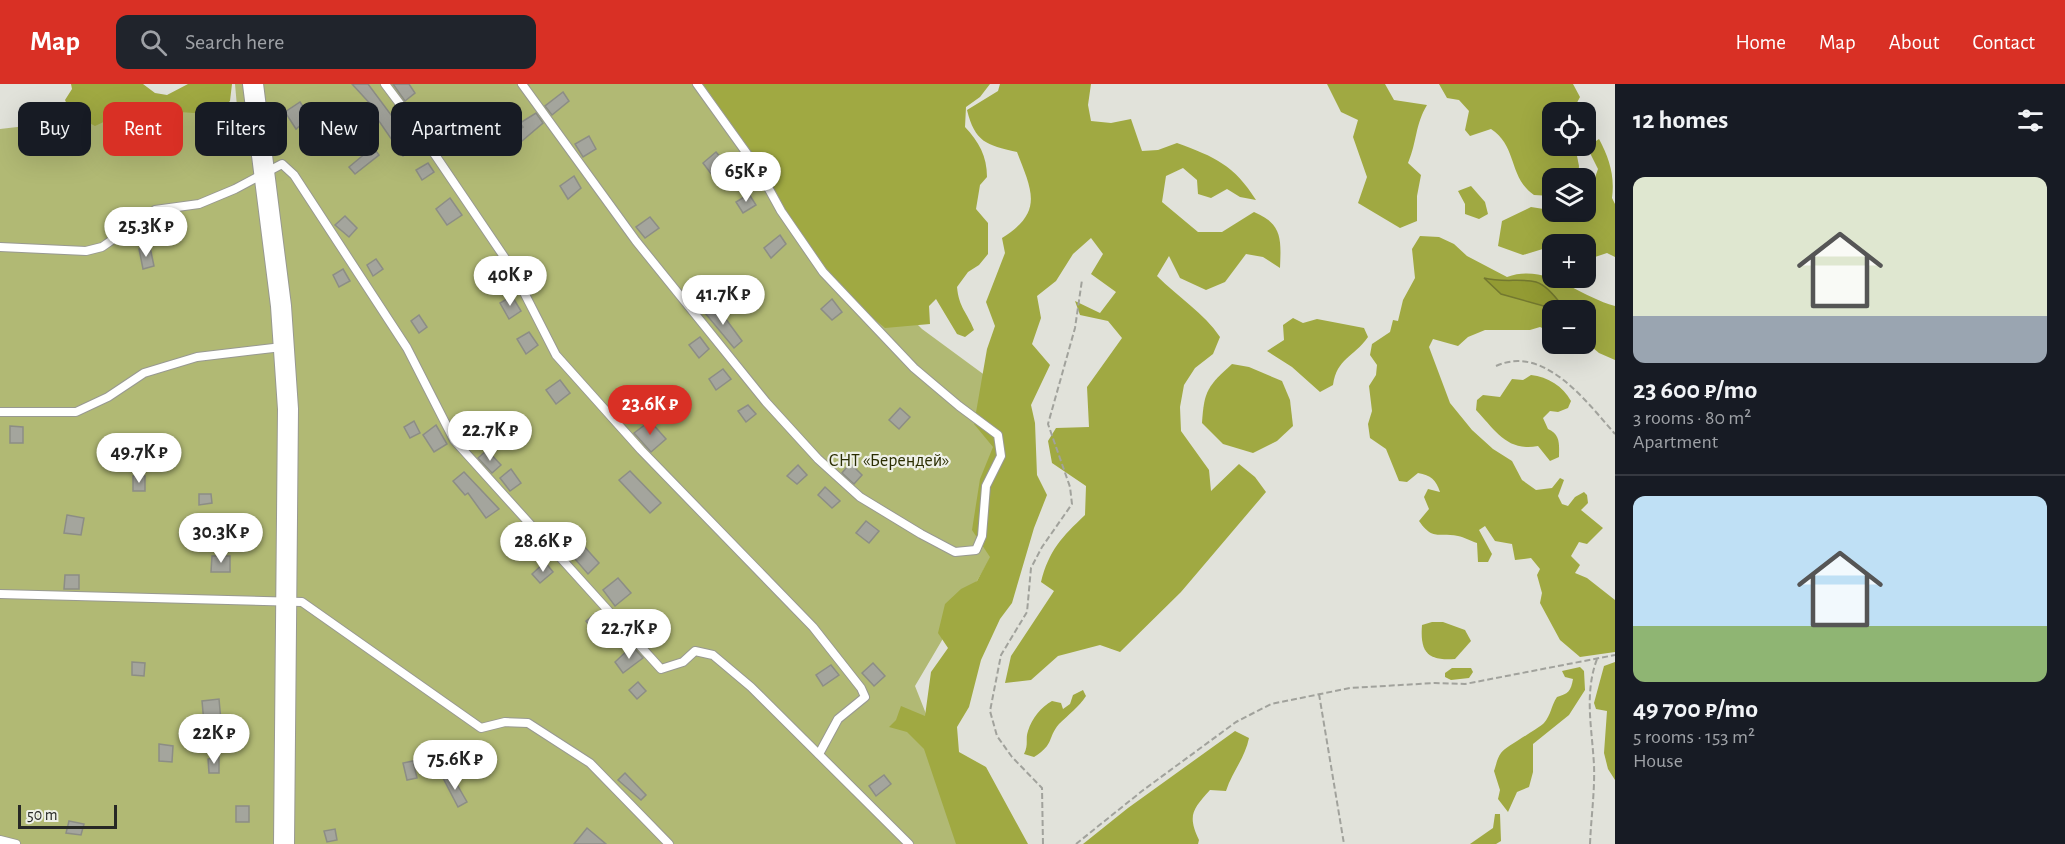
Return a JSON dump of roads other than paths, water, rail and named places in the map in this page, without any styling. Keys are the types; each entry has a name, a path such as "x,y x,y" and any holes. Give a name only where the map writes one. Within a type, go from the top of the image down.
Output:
{"street":[{"path":"253,84 284,347 288,409 284,844"}],"lane":[{"path":"384,84 406,112 511,267 556,355 641,450 813,627 861,688 865,697 838,719 819,754"},
{"path":"522,84 636,241 766,402 818,459 860,497 921,534 955,552 976,550 982,536 986,486 1001,456 998,435 914,368 823,272 781,211 758,170 697,84"},
{"path":"0,247 86,251 102,247 155,210 199,204 235,189 282,164 294,175 407,348 454,440 661,669 683,662 695,651 713,655 751,687 909,844"},
{"path":"0,412 76,412 108,397 144,373 197,357 284,347"},
{"path":"0,594 302,602 481,728 506,722 528,723 537,728 590,763 669,844"},
{"path":"0,840 16,844"}],"park label":[{"name":"СНТ «Берендей»","path":"889,461"}]}
